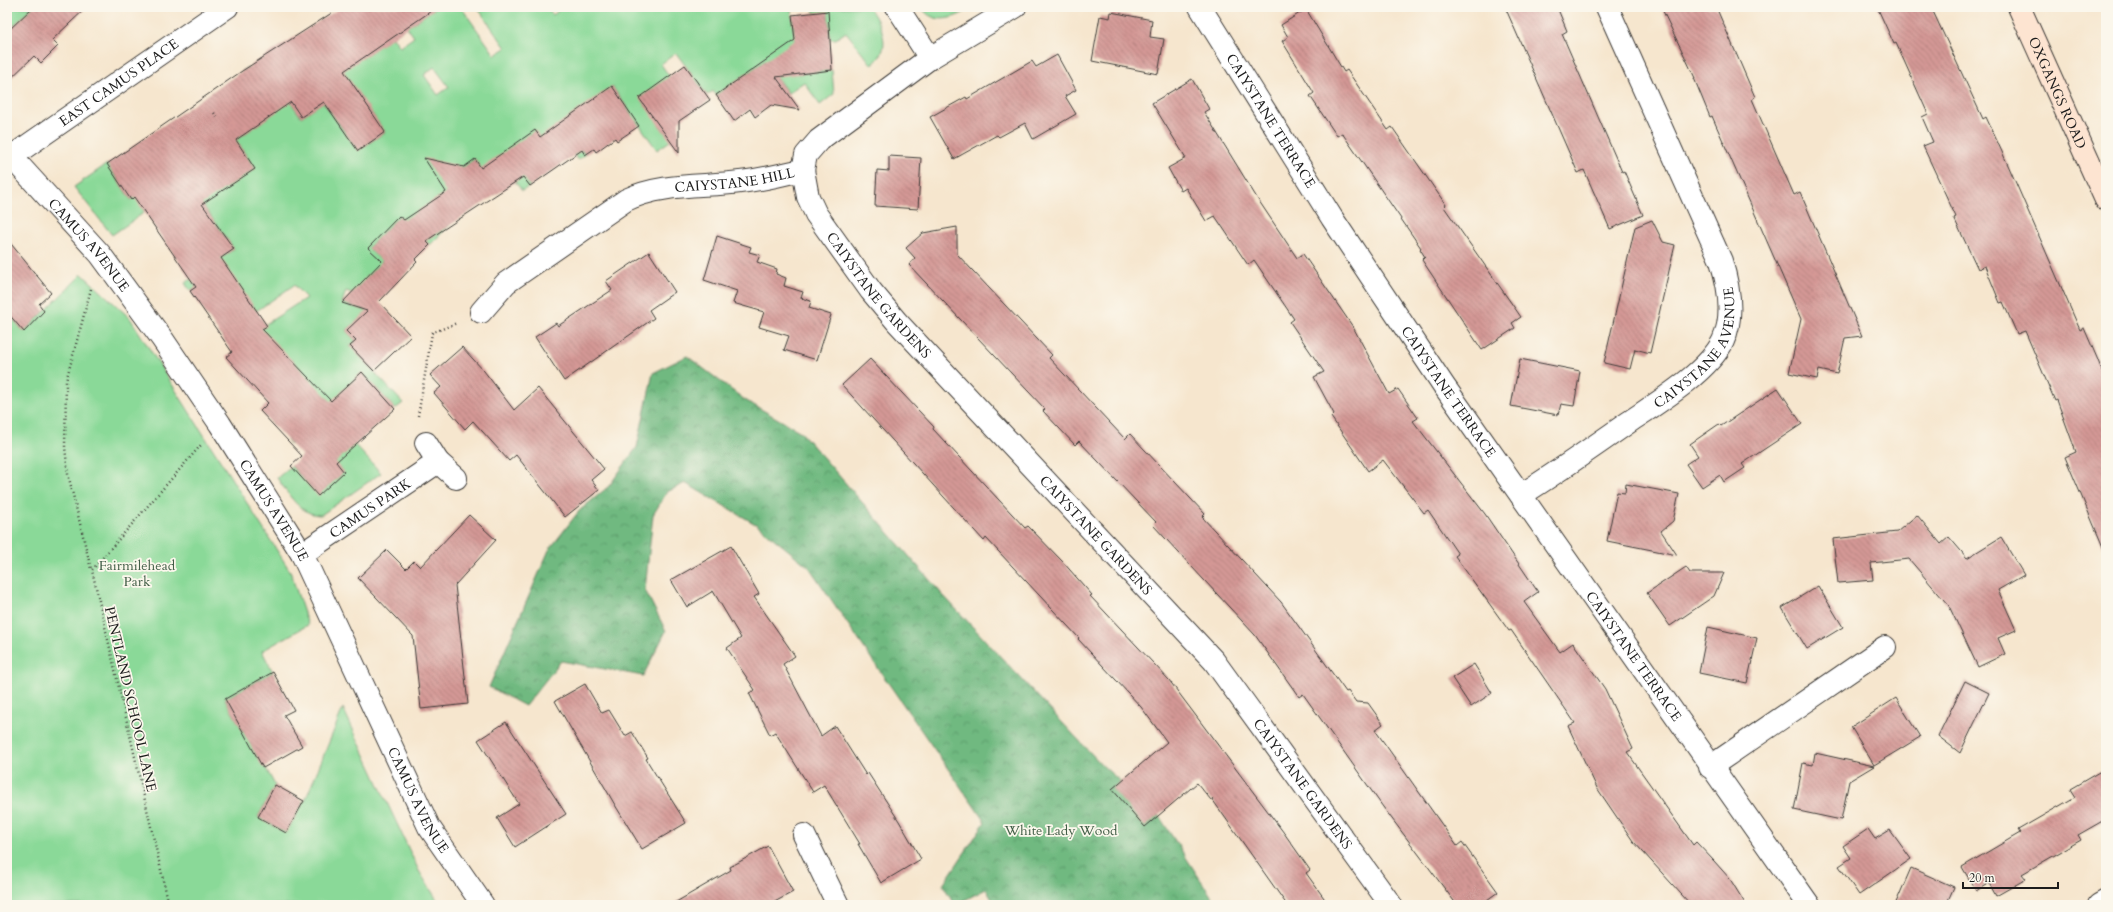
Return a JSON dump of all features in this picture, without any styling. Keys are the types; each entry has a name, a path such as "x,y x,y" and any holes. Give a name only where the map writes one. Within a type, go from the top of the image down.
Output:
{"main road":[{"name":"OXGANGS ROAD","path":"2019,7 2106,200"}],"street":[{"name":"EAST CAMUS PLACE","path":"9,154 227,7"},
{"path":"897,7 930,58"},
{"name":"CAIYSTANE HILL","path":"481,312 506,283 626,200 639,194 663,188 757,180 803,170 806,155 819,140 930,58 1015,7"},
{"name":"CAIYSTANE TERRACE","path":"1200,7 1369,274 1444,386 1808,905"},
{"name":"CAIYSTANE AVENUE","path":"1521,495 1582,455 1680,386 1716,353 1723,341 1727,326 1729,293 1721,261 1607,7"},
{"name":"CAMUS AVENUE","path":"9,154 100,254 163,340 220,424 302,554 429,827 483,905"},
{"name":"CAIYSTANE GARDENS","path":"803,170 808,197 816,214 871,291 897,322 1214,661 1391,905"},
{"path":"426,443 438,462 456,478"},
{"name":"CAMUS PARK","path":"302,554 438,462"},
{"path":"1710,767 1885,647"},
{"path":"804,835 838,905"},
{"path":"2099,905 2106,901"}],"path":[{"path":"214,113 219,119"},
{"name":"PENTLAND SCHOOL LANE","path":"100,254 66,381 65,424 68,474 92,570 169,905"},
{"path":"426,443 418,419 432,333 481,312"},
{"path":"92,570 220,424"},
{"path":"1076,905 1082,905"}],"green space":[{"path":"9,7 33,7 7,32 7,9"},
{"path":"437,7 461,7 495,55 506,48 477,7 547,7 553,15 563,7 791,7 799,74 832,70 834,94 820,105 804,82 788,93 765,61 716,95 713,91 707,95 676,53 661,64 669,76 670,141 657,150 612,86 571,136 585,155 578,160 574,155 506,151 530,186 522,191 511,176 483,172 475,159 457,173 452,180 447,194 450,225 430,245 399,216 368,248 382,261 366,278 382,294 376,301 346,291 342,303 380,315 358,320 346,331 356,341 350,346 403,403 395,409 372,383 357,396 325,413 381,473 321,515 313,514 301,508 290,497 277,478 291,466 318,495 344,472 307,430 291,445 287,440 313,416 286,387 302,371 291,359 283,366 252,333 306,298 294,285 252,314 226,266 190,291 185,283 234,249 192,190 145,212 112,235 74,187 107,164 131,200 168,175 241,178 255,169 236,140 273,114 242,71 247,67 263,90 276,81 301,117 323,102 358,151 385,132 312,27 393,37 400,47 414,37 407,27","holes":["434,67 449,87 438,95 424,75"]},
{"path":"813,7 869,7 878,22 883,36 884,44 879,58 872,65 846,32 836,39 830,39 828,12 814,13"},
{"path":"921,7 973,7 953,17 939,19 926,13"},
{"name":"Fairmilehead Park","path":"82,274 130,318 290,571 308,625 262,651 273,672 225,699 263,767 265,767 275,785 258,817 286,833 305,801 343,708 419,871 439,903 437,905 7,905 7,316 9,314 24,332"},
{"name":"White Lady Wood","path":"687,356 745,400 801,432 942,594 1102,765 1159,816 1217,905 995,905 986,889 955,905 943,885 985,822 809,567 757,525 685,483 667,492 653,515 645,590 666,631 643,676 561,661 525,706 489,687 549,550 579,511 609,486 637,447 653,373"}],"building":[{"path":"33,7 87,7 52,40 58,46 41,63 34,56 7,82 7,32"},
{"path":"341,7 437,7 344,71 385,132 358,151 324,102 301,117 291,102 236,140 255,169 202,204 234,249 221,258 267,326 262,329 331,401 362,372 395,409 336,462 344,472 318,496 291,466 302,456 260,411 268,403 226,357 232,352 190,291 196,287 134,197 131,200 107,164 242,71"},
{"path":"1505,7 1557,7 1567,31 1562,34 1622,172 1624,171 1643,215 1610,229 1584,170 1578,173"},
{"path":"1661,7 1716,7 1755,97 1752,99 1794,195 1800,192 1862,336 1845,338 1837,374 1819,370 1817,379 1789,373 1801,319 1712,116 1710,117 1695,78"},
{"path":"1877,7 1931,7 1983,119 1986,117 2080,330 2084,328 2097,358 2106,381 2106,554 2065,457 2076,452 2057,400 2055,401 2025,331 2017,334 2003,302 2000,303 1985,266 1978,269 1954,218 1956,217 1923,146 1933,142 1922,117 1928,114 1896,43 1894,44"},
{"path":"1306,9 1344,72 1347,70 1388,130 1392,127 1446,205 1444,207 1521,317 1512,323 1515,328 1482,350 1422,260 1425,257 1420,249 1421,248 1342,133 1337,136 1310,96 1314,93 1282,41 1288,37 1281,25"},
{"path":"828,11 832,70 776,77 800,110 771,105 755,117 750,109 734,121 716,95 795,40 792,15"},
{"path":"1111,12 1152,20 1150,37 1164,39 1158,74 1092,61 1100,16 1110,18"},
{"path":"1057,55 1076,90 1065,96 1076,114 1033,139 1025,123 999,137 997,135 954,159 930,117 966,97 967,99 1032,61 1036,67"},
{"path":"685,65 710,100 679,121 679,153 639,98"},
{"path":"1192,79 1209,109 1204,112 1257,198 1297,258 1303,254 1353,327 1389,394 1398,389 1418,418 1413,421 1485,514 1538,592 1524,602 1560,652 1573,643 1605,689 1633,749 1627,752 1693,845 1696,842 1730,879 1746,905 1691,905 1633,841 1597,788 1568,726 1575,723 1511,630 1509,631 1455,556 1458,554 1428,510 1424,513 1383,460 1368,471 1331,417 1334,414 1314,377 1324,372 1290,322 1294,319 1254,260 1248,265 1215,216 1206,221 1186,188 1181,191 1168,168 1186,158 1152,103"},
{"path":"612,86 639,126 617,141 615,138 596,152 594,149 585,155 582,150 530,186 523,177 426,241 430,245 415,260 417,262 379,302 411,336 374,371 350,346 356,341 346,331 367,311 342,303 382,261 368,248 399,216 404,220 446,192 424,158 464,167 475,159 481,168 535,130 540,137"},
{"path":"889,156 921,158 918,209 875,206 877,170 889,171"},
{"path":"1652,220 1663,242 1675,245 1650,353 1635,349 1630,369 1604,363 1635,227"},
{"path":"957,227 957,254 1052,355 1049,358 1125,439 1130,434 1205,514 1202,517 1281,602 1346,692 1348,691 1356,702 1368,703 1383,724 1375,730 1457,846 1462,842 1498,892 1480,905 1457,905 1383,807 1303,694 1299,697 1255,635 1153,525 1156,522 1079,441 1075,445 1043,411 1045,409 909,265 915,258 906,248 923,233"},
{"path":"717,236 751,247 749,252 760,255 757,262 777,269 776,274 786,278 784,286 803,292 801,298 811,301 809,308 831,315 817,360 784,350 789,336 759,327 764,312 733,303 737,291 704,280"},
{"path":"7,239 51,293 39,304 44,311 24,332 7,312"},
{"path":"649,252 675,292 649,310 654,318 564,381 535,337 556,323 558,326 612,290 606,281"},
{"path":"462,347 484,371 514,410 538,388 604,469 591,480 599,490 565,517 516,455 509,461 473,421 465,429 434,393 441,387 430,375"},
{"path":"870,359 934,427 933,429 1025,528 1028,526 1062,561 1092,595 1090,596 1169,680 1284,833 1310,870 1306,873 1329,905 1287,905 1212,799 1211,800 1197,783 1145,827 1112,789 1167,742 1141,707 1078,639 1079,638 986,538 984,541 842,385"},
{"path":"1520,359 1580,371 1574,406 1561,404 1558,415 1511,406"},
{"path":"1778,388 1802,424 1742,464 1745,468 1724,482 1720,475 1702,487 1686,464 1698,456 1690,444 1719,424 1721,426"},
{"path":"1626,484 1679,494 1673,521 1661,531 1677,555 1607,541 1617,492 1625,493"},
{"path":"469,515 496,540 455,585 468,704 421,709 413,636 358,578 387,550 406,569 414,561 420,567"},
{"path":"1917,515 1941,544 1949,537 1967,558 2001,537 2024,575 1998,590 2016,630 1998,638 2005,654 1978,667 1949,606 1909,559 1871,563 1873,580 1838,583 1833,539 1897,532"},
{"path":"731,546 759,594 754,597 795,656 783,664 821,736 835,726 866,775 868,773 899,821 921,859 881,883 858,844 860,844 824,785 813,792 775,732 770,735 749,693 755,690 727,648 741,638 713,591 687,607 671,580"},
{"path":"1686,567 1690,573 1724,573 1714,596 1670,626 1647,593"},
{"path":"1818,586 1843,627 1807,649 1782,608"},
{"path":"1708,627 1757,638 1747,683 1699,673"},
{"path":"1474,664 1492,693 1471,707 1452,678"},
{"path":"273,672 294,710 284,715 302,746 263,768 225,699"},
{"path":"1965,681 1989,693 1960,753 1938,736"},
{"path":"585,684 602,713 609,710 625,736 632,732 648,758 646,759 686,823 642,849 555,701"},
{"path":"1896,698 1920,737 1874,765 1851,727"},
{"path":"506,722 566,814 515,847 497,818 519,804 478,740"},
{"path":"1815,753 1874,766 1849,781 1841,820 1794,810 1803,763 1813,765"},
{"path":"2106,768 2106,819 2078,835 2081,840 2022,874 2026,879 1996,896 1989,883 1976,891 1962,867 2020,833 2018,830 2075,797 2070,789"},
{"path":"275,785 304,801 286,833 258,817"},
{"path":"1868,829 1875,839 1890,830 1911,859 1859,895 1839,866 1851,858 1843,846"},
{"path":"768,846 793,892 769,905 671,905 731,870 730,867"},
{"path":"1911,868 1954,887 1946,905 1895,905"}]}
